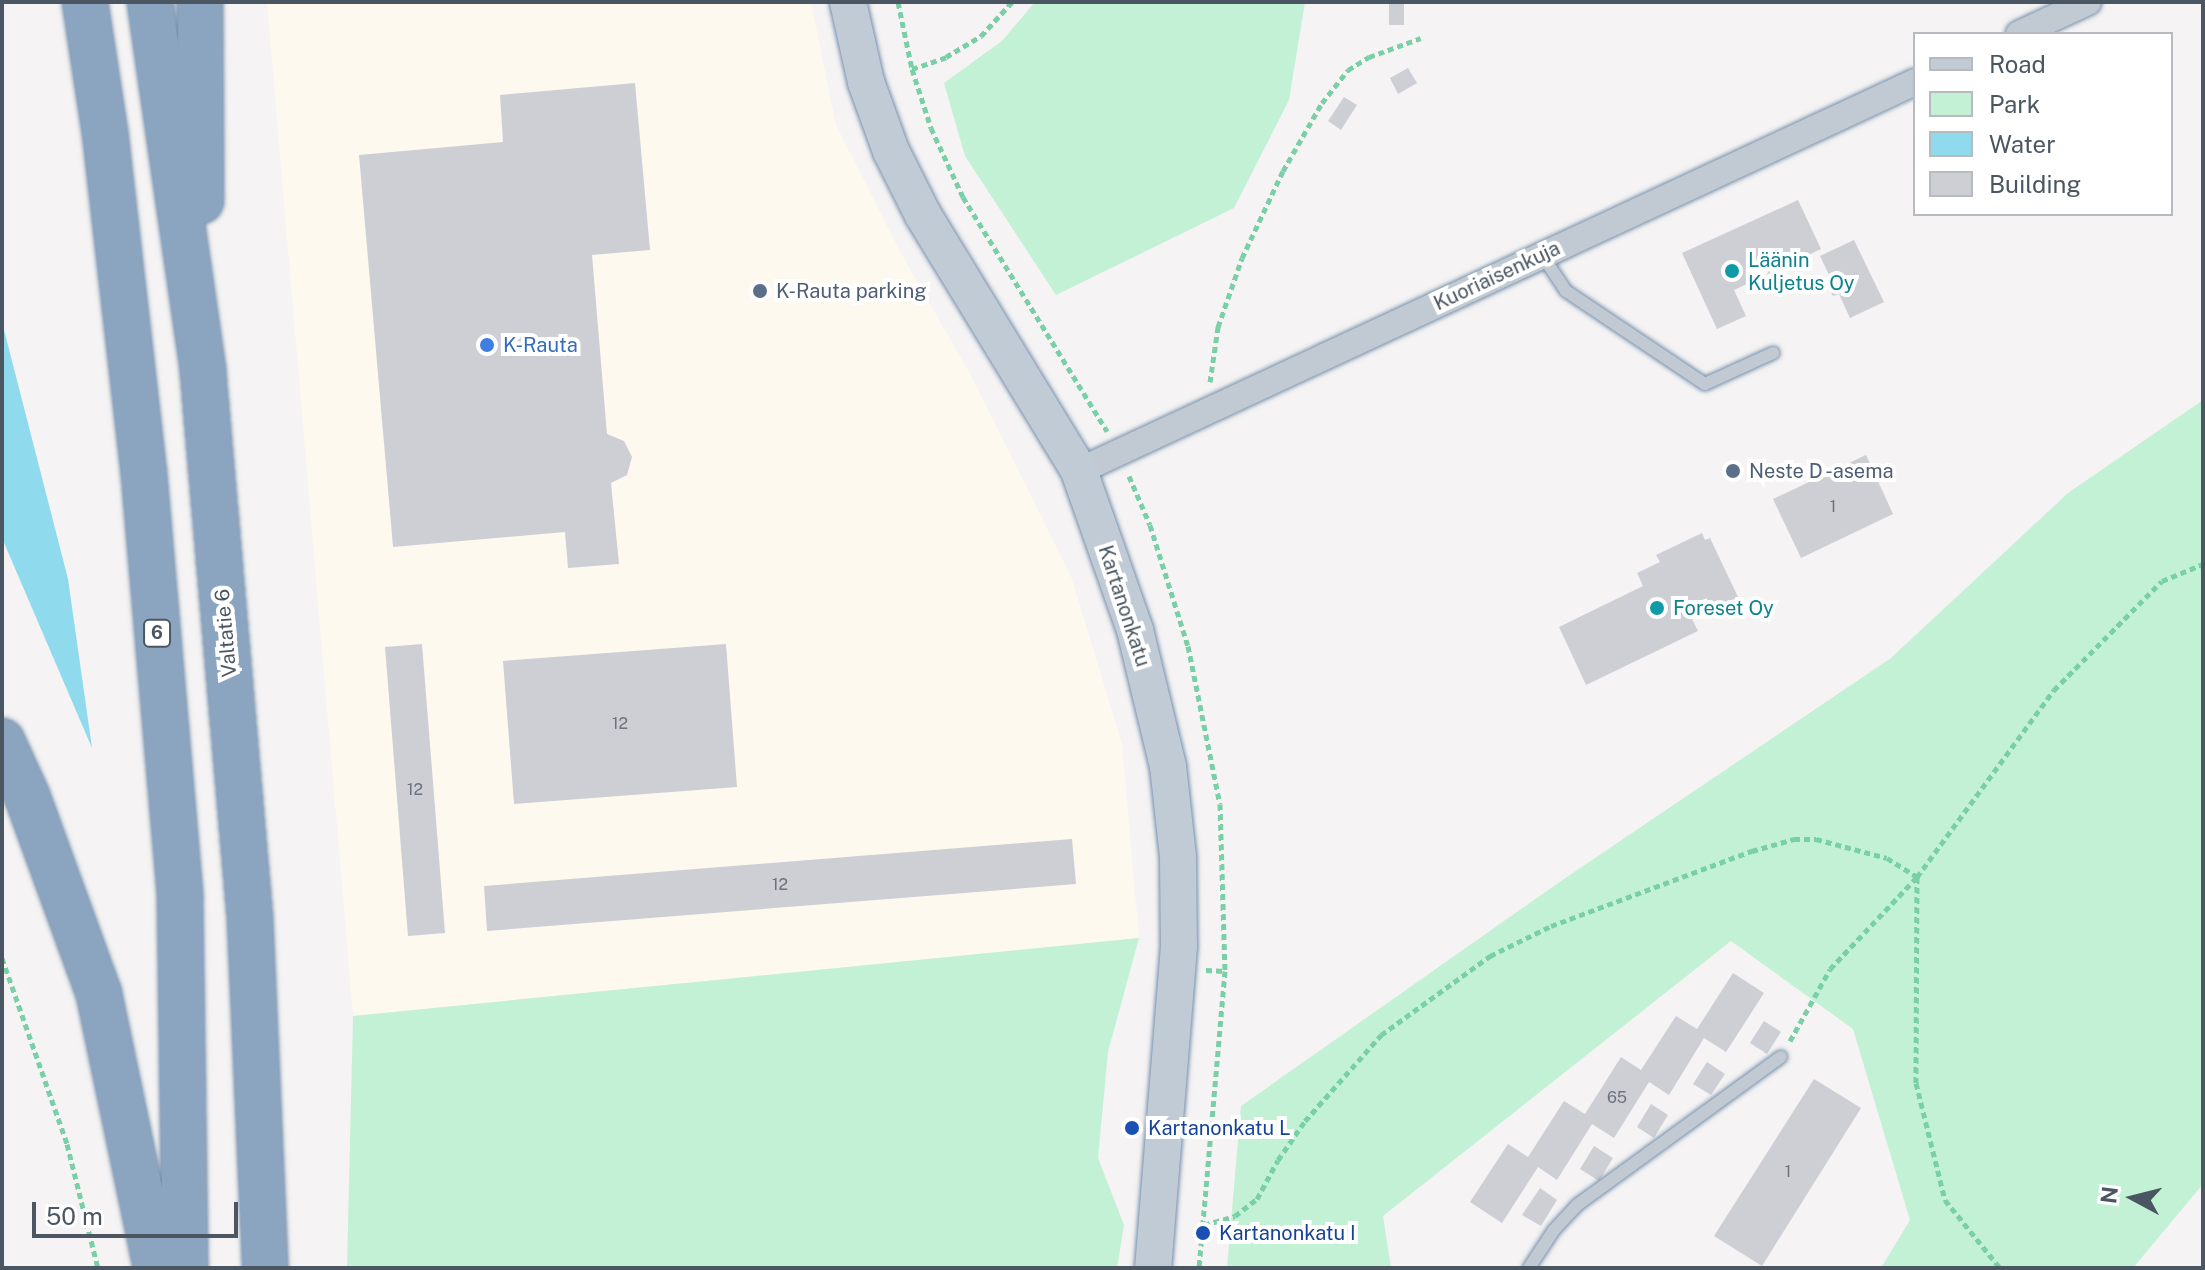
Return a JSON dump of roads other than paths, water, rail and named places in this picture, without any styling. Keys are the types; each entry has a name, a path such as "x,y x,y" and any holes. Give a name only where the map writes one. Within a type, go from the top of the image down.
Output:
{"highway":[{"name":"6","path":"85,2 105,132 142,459 178,881 185,1268"},
{"name":"Valtatie 6","path":"150,2 203,372 250,918 265,1268"},
{"path":"200,2 203,372"},
{"path":"2,741 27,796 99,994 156,1268"}],"main road":[{"name":"Kartanonkatu","path":"848,2 866,82 891,151 930,227 1079,471 1135,630 1168,766 1178,857 1179,946 1153,1268"}],"street":[{"path":"2023,32 2088,2"},
{"name":"Kuoriaisenkuja","path":"1079,471 1913,83"}],"lane":[{"path":"1542,255 1566,291 1705,384 1773,353"},
{"path":"1529,1268 1554,1230 1577,1205 1781,1057"}],"water":[{"path":"2,322 68,579 92,748 2,538"}],"place":[{"name":"Läänin Kuljetus Oy","path":"1732,271"},
{"name":"K-Rauta parking","path":"760,291"},
{"name":"K-Rauta","path":"487,345"},
{"name":"Neste D -asema","path":"1733,471"},
{"name":"Foreset Oy","path":"1657,608"},
{"name":"Kartanonkatu L","path":"1132,1128"},
{"name":"Kartanonkatu I","path":"1203,1233"}]}
